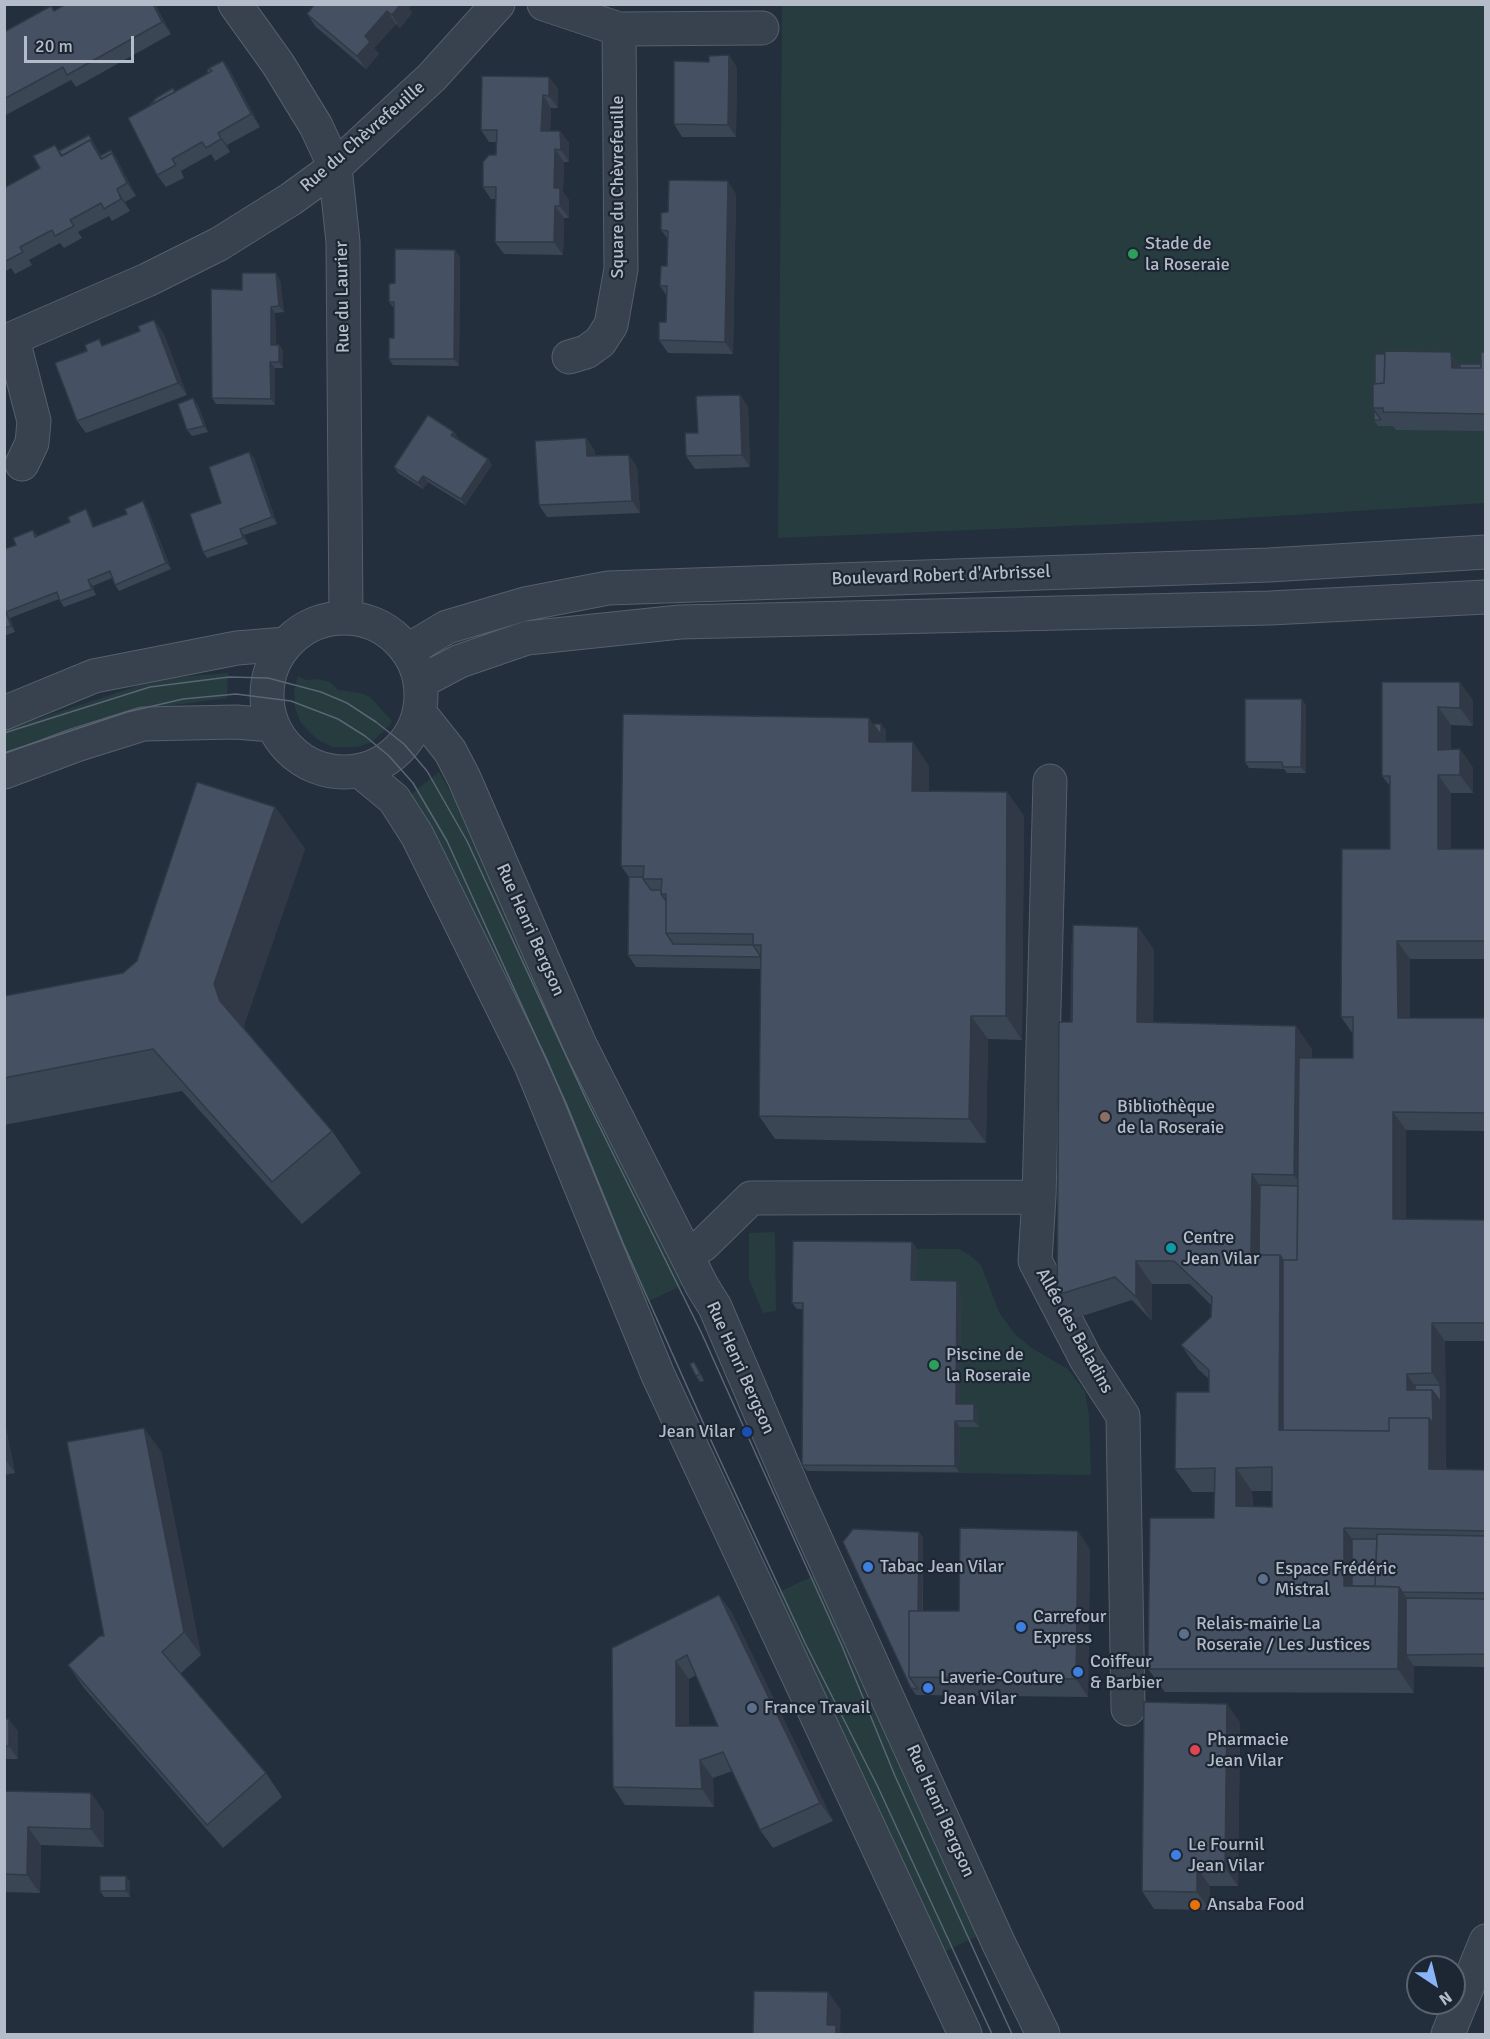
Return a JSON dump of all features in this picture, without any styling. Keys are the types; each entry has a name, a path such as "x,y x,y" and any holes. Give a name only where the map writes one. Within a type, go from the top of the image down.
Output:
{"street":[{"name":"Rue du Laurier","path":"235,4 278,64 316,126 335,167 343,242 346,618"},
{"name":"Rue du Chèvrefeuille","path":"22,464 32,443 34,421 9,341 219,244 291,199 335,167 432,77 498,4"},
{"path":"544,4 619,29 762,28"},
{"name":"Square du Chèvrefeuille","path":"569,357 586,352 600,342 611,325 621,269 619,29"},
{"name":"Boulevard Robert d'Arbrissel","path":"407,651 447,627 525,604 608,588 1269,565 1485,552"},
{"name":"Boulevard Robert d'Arbrissel","path":"419,697 460,661 527,638 680,622 1270,608 1485,597"},
{"path":"346,618 370,622 391,634 407,651 419,697 404,744 380,763 360,771 337,772 314,766 295,755 272,725 266,696 268,678 286,644 303,630 324,620 346,618"},
{"path":"4,713 94,676 237,648 286,644"},
{"name":"Rue Henri Bergson","path":"419,697 464,777 580,1046 702,1286 715,1307 796,1496 999,1944 1043,2034"},
{"path":"4,772 76,745 143,724 236,722 272,725"},
{"path":"360,771 394,799 417,835 531,1065 658,1375 965,2034"},
{"name":"Allée des Baladins","path":"1050,781 1039,1197 1035,1261 1086,1359 1123,1416 1128,1709"},
{"path":"703,1245 751,1198 1039,1197"},
{"path":"1448,2034 1485,1941"}],"green space":[{"name":"Stade de la Roseraie","path":"782,5 1485,5 1485,503 1212,520 778,538"},
{"path":"228,673 227,698 160,707 5,757 5,730 137,686 178,677"},
{"path":"298,676 305,680 318,679 330,682 338,690 361,693 370,697 392,721 390,725 372,742 357,747 333,747 318,740 301,723 295,708 294,692"},
{"path":"439,772 463,814 688,1283 640,1305 410,795"},
{"path":"775,1232 776,1311 763,1313 749,1279 749,1233"},
{"name":"Piscine de la Roseraie","path":"798,1248 959,1249 971,1256 981,1265 999,1312 1014,1333 1033,1349 1068,1369 1085,1392 1089,1416 1091,1475 807,1471 808,1310 797,1309"},
{"path":"820,1573 982,1934 939,1954 772,1595"}],"building":[{"path":"66,4 153,4 162,22 67,75 63,67 4,99 4,32 51,6 54,11"},
{"path":"315,4 401,4 392,15 387,11 365,36 370,42 357,56 307,14"},
{"path":"729,55 728,125 674,124 674,61 709,62 709,56"},
{"path":"223,61 251,114 218,133 221,139 206,148 202,142 172,159 176,165 157,175 128,118 212,71 209,68"},
{"path":"482,76 549,77 549,96 543,95 541,131 560,131 561,150 555,149 554,188 560,188 560,206 555,206 554,242 495,242 496,187 483,187 483,162 489,155 496,155 497,130 481,130"},
{"path":"173,88 175,92 150,105 156,98"},
{"path":"89,135 95,146 90,140 62,156 59,151"},
{"path":"90,140 101,159 112,153 127,183 117,189 121,199 104,209 101,203 70,220 74,226 55,236 52,230 20,247 23,252 6,261 4,259 4,188 40,168 33,156 55,145 61,156"},
{"path":"111,150 116,159 112,153 102,159 100,156"},
{"path":"669,180 728,181 725,342 659,340 659,322 666,322 667,286 660,286 661,266 667,266 668,231 661,230 661,213 668,212"},
{"path":"395,249 455,250 454,359 389,359 389,338 394,338 394,302 389,302 389,284 395,283"},
{"path":"242,273 276,273 279,306 271,307 271,345 279,345 279,362 270,362 271,399 212,398 211,289 242,290"},
{"path":"154,320 178,383 77,421 55,363 87,351 85,345 99,339 102,346 140,331 138,326"},
{"path":"1385,351 1451,352 1452,368 1481,368 1481,352 1485,352 1485,414 1383,412 1383,408 1373,408 1373,384 1384,383"},
{"path":"1375,354 1385,354 1384,383 1375,384"},
{"path":"1460,364 1481,364 1481,368 1460,368"},
{"path":"740,395 742,455 686,456 685,433 698,433 696,396"},
{"path":"193,398 204,426 187,430 178,404"},
{"path":"1374,410 1381,420 1374,420"},
{"path":"428,415 454,432 451,435 488,459 461,499 423,476 418,483 394,467"},
{"path":"586,438 587,456 629,455 632,501 539,505 535,441"},
{"path":"249,452 272,517 240,529 243,538 203,552 190,514 221,503 209,467"},
{"path":"143,501 166,563 115,585 110,571 88,580 92,589 60,601 57,592 6,612 11,626 4,628 4,549 16,545 13,538 33,530 35,537 70,522 68,517 86,509 93,527 127,514 125,509"},
{"path":"1382,682 1460,682 1460,708 1438,707 1438,750 1460,749 1460,775 1438,775 1438,849 1485,849 1485,941 1397,941 1398,1018 1485,1018 1485,1113 1393,1112 1393,1219 1485,1220 1485,1323 1432,1323 1432,1373 1407,1374 1407,1390 1432,1390 1433,1424 1429,1418 1389,1418 1389,1431 1283,1430 1283,1260 1297,1260 1299,1058 1353,1058 1353,1017 1341,1017 1342,849 1390,849 1390,776 1382,776"},
{"path":"1245,699 1302,699 1301,767 1283,767 1282,762 1245,762"},
{"path":"623,714 869,718 869,742 913,742 912,791 1007,792 1006,1016 971,1016 969,1119 759,1116 761,945 753,945 753,934 666,933 666,894 661,894 662,879 643,879 644,866 621,866"},
{"path":"873,724 881,724 881,735"},
{"path":"197,782 275,807 214,984 220,1001 332,1131 272,1182 153,1049 4,1078 4,996 123,973 137,961"},
{"path":"629,877 643,877 651,890 661,890 666,901 666,933 673,944 753,945 761,957 628,955"},
{"path":"1073,925 1138,927 1137,1022 1296,1026 1294,1175 1252,1174 1251,1255 1280,1255 1279,1430 1389,1431 1389,1418 1429,1418 1429,1469 1485,1470 1485,1531 1344,1528 1344,1586 1399,1587 1398,1669 1148,1669 1150,1518 1214,1518 1215,1468 1175,1469 1176,1392 1209,1392 1209,1370 1181,1345 1211,1317 1212,1297 1174,1261 1136,1261 1136,1297 1115,1277 1057,1295 1059,1022 1072,1022","holes":["1272,1467 1272,1507 1236,1506 1236,1468"]},
{"path":"1072,943 1072,1020 1071,1020"},
{"path":"1260,1185 1298,1186 1297,1260 1283,1260 1280,1255 1259,1255"},
{"path":"793,1241 912,1242 911,1280 957,1281 956,1404 974,1404 974,1421 955,1421 955,1466 802,1465 803,1303 792,1303"},
{"path":"694,1362 700,1374 696,1376 690,1364"},
{"path":"1415,1385 1440,1385 1441,1402 1432,1390 1415,1390"},
{"path":"144,1428 184,1632 162,1652 266,1773 207,1825 68,1665 100,1636 104,1636 67,1442"},
{"path":"960,1528 1078,1531 1076,1679 909,1677 909,1611 959,1611"},
{"path":"853,1529 919,1532 918,1611 909,1611 909,1677 918,1689 911,1688 843,1542"},
{"path":"1377,1534 1485,1536 1485,1593 1402,1592 1399,1587 1375,1586"},
{"path":"1352,1539 1377,1539 1375,1586 1352,1586"},
{"path":"719,1595 820,1803 760,1830 723,1752 700,1760 702,1789 613,1787 612,1648","holes":["687,1655 718,1726 676,1726 676,1661"]},
{"path":"1406,1598 1485,1599 1485,1654 1406,1655"},
{"path":"1144,1702 1227,1704 1225,1868 1197,1868 1197,1892 1142,1891"},
{"path":"4,1719 9,1719 9,1746 4,1746"},
{"path":"4,1791 91,1793 91,1829 28,1827 27,1875 4,1874"},
{"path":"100,1876 126,1876 126,1891 100,1891"},
{"path":"754,1991 828,1992 827,2025 836,2025 836,2034 753,2034"}],"tram line":[{"path":"4,733 150,687 229,677 268,678 321,692 347,703 404,744 427,771 467,841 586,1099 702,1334 842,1646 895,1776 1012,2034"},
{"path":"4,753 127,712 183,699 236,694 291,701 338,719 365,736 389,756 413,783 447,841 566,1103 623,1243 714,1447 805,1643 877,1785 992,2034"}],"place":[{"name":"Stade de la Roseraie","path":"1133,254"},
{"name":"Bibliothèque de la Roseraie","path":"1105,1117"},
{"name":"Centre Jean Vilar","path":"1171,1248"},
{"name":"Piscine de la Roseraie","path":"934,1365"},
{"name":"Jean Vilar","path":"747,1432"},
{"name":"Tabac Jean Vilar","path":"868,1567"},
{"name":"Espace Frédéric Mistral","path":"1263,1579"},
{"name":"Carrefour Express","path":"1021,1627"},
{"name":"Relais-mairie La Roseraie / Les Justices","path":"1184,1634"},
{"name":"Coiffeur & Barbier","path":"1078,1672"},
{"name":"Laverie-Couture Jean Vilar","path":"928,1688"},
{"name":"France Travail","path":"752,1708"},
{"name":"Pharmacie Jean Vilar","path":"1195,1750"},
{"name":"Le Fournil Jean Vilar","path":"1176,1855"},
{"name":"Ansaba Food","path":"1195,1905"}]}
